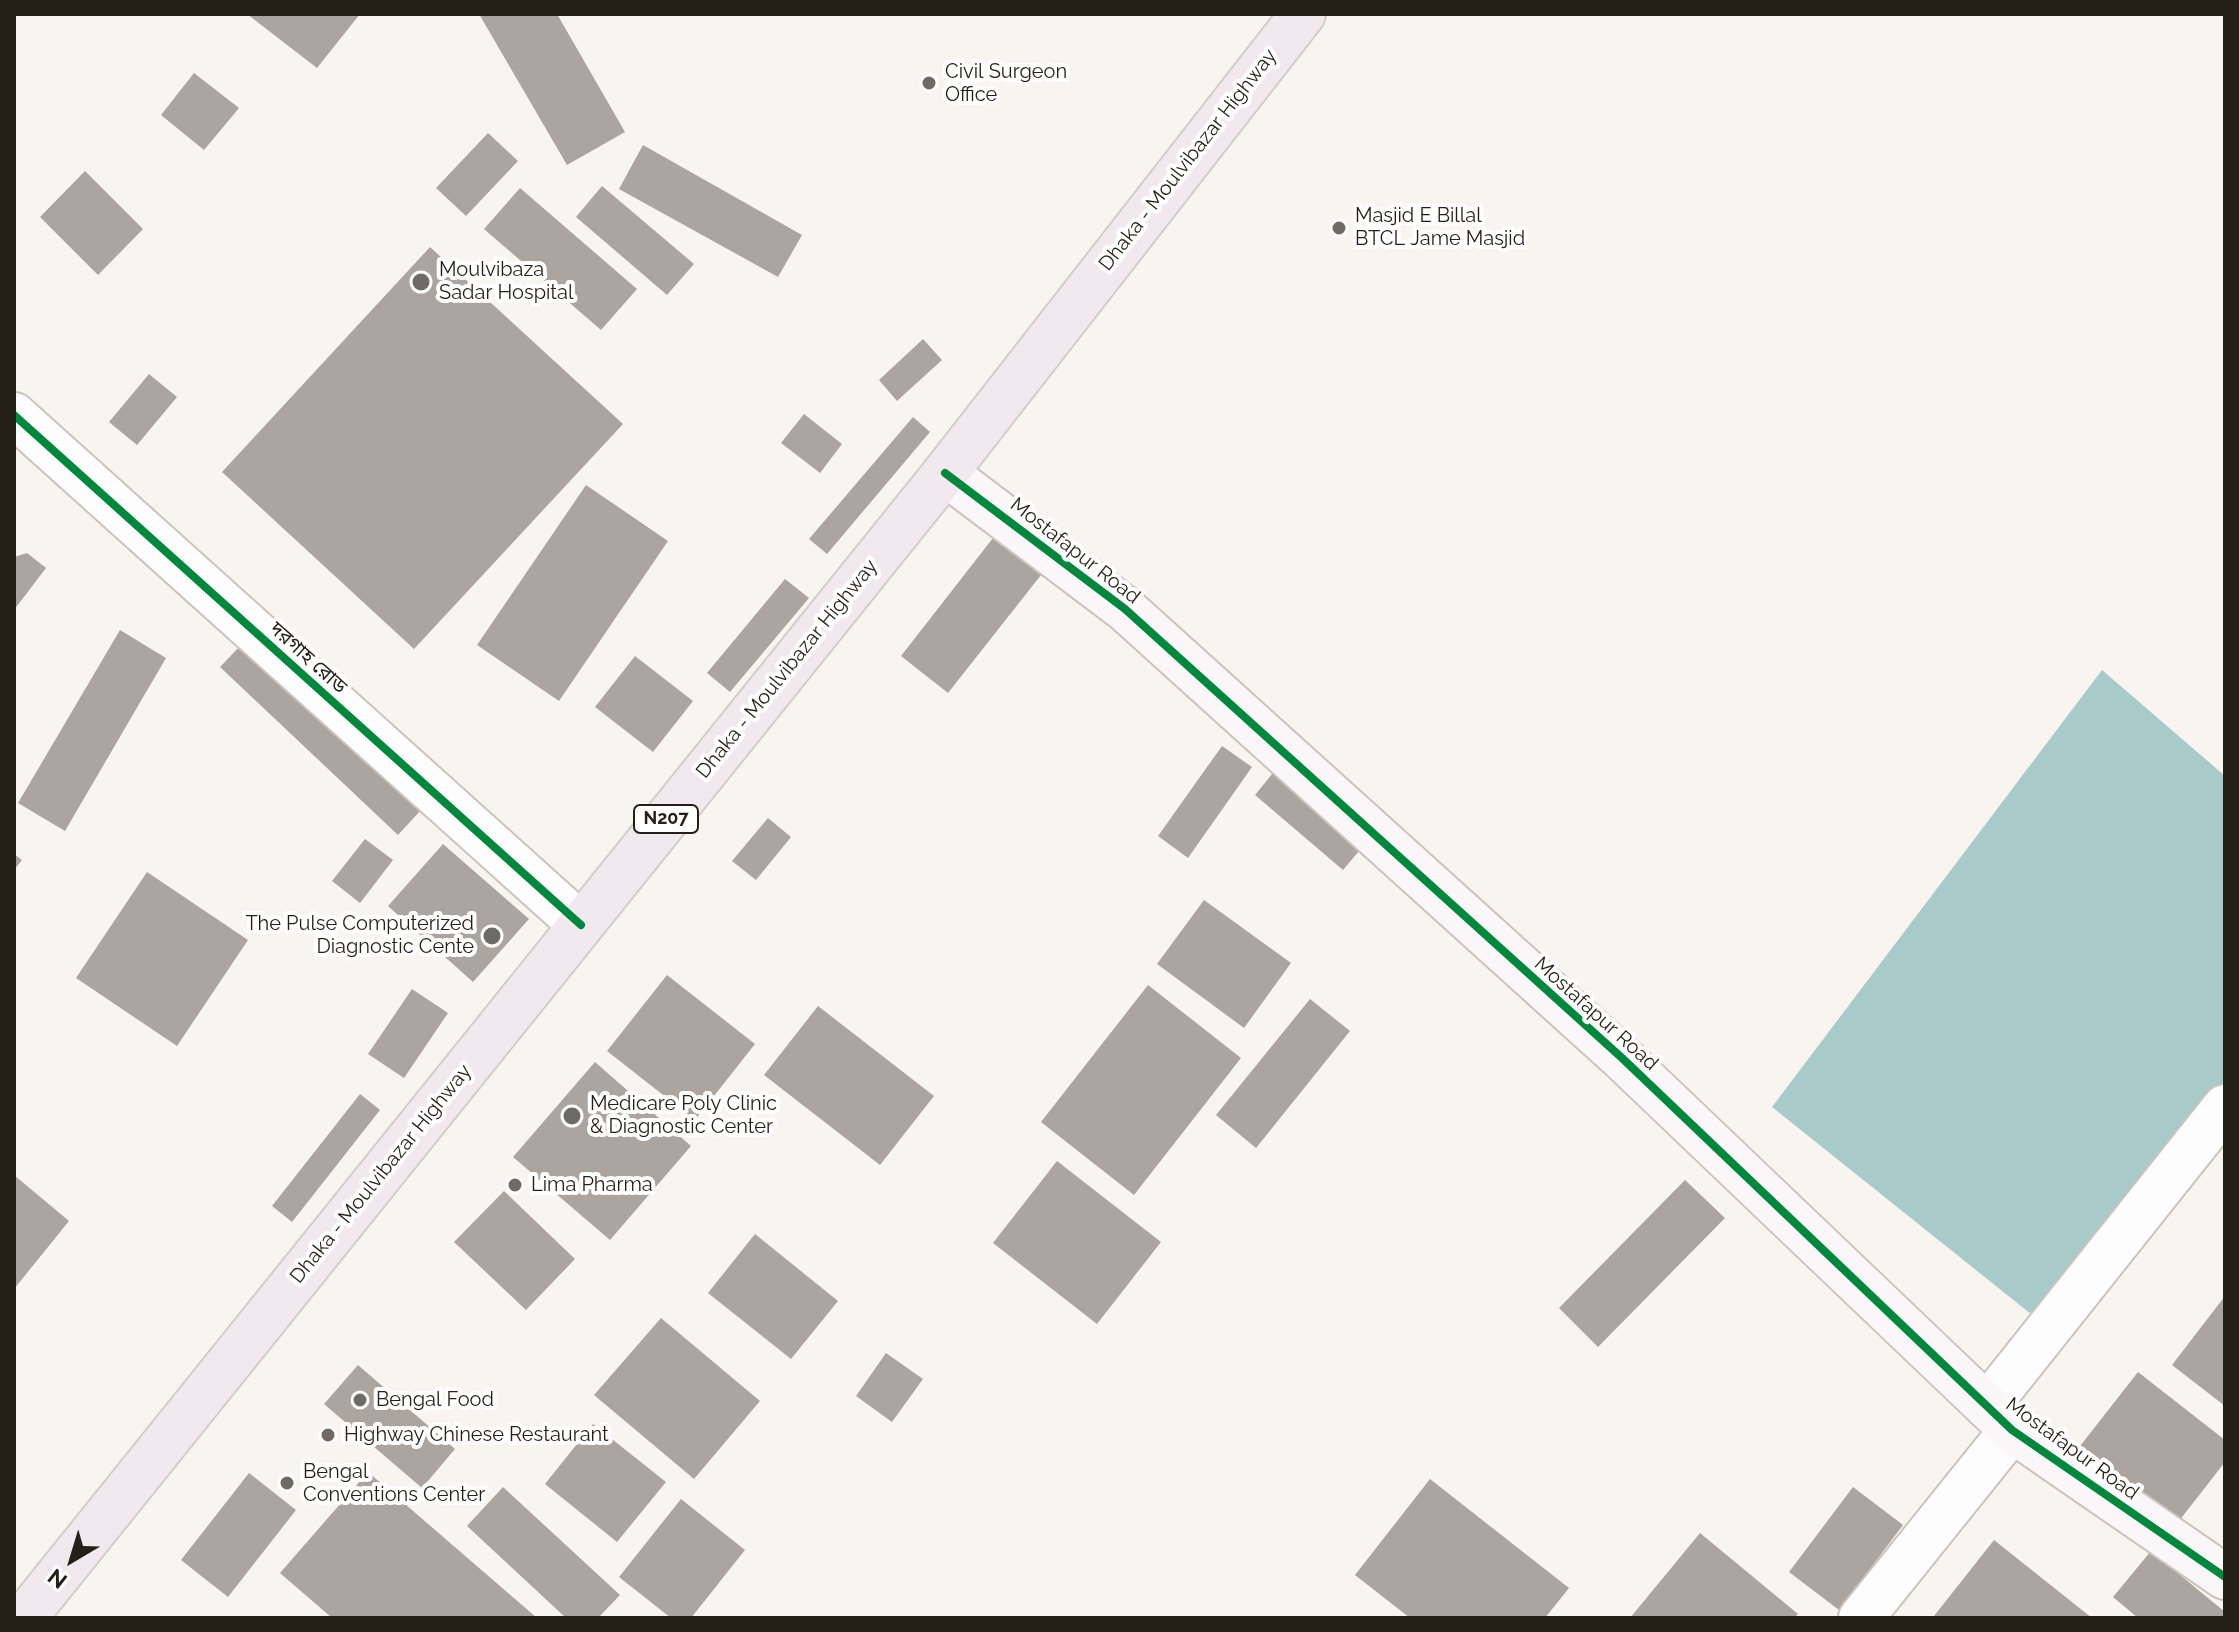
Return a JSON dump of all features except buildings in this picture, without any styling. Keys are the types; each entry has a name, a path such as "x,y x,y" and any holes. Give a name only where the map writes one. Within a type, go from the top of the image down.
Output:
{"highway":[{"name":"Dhaka - Moulvibazar Highway","path":"24,1618 945,473 1303,14"}],"street":[{"name":"দরগাহ রোড","path":"14,415 581,925"},
{"name":"Mostafapur Road","path":"945,473 1125,609 1622,1058 2000,1418 2225,1577"},
{"path":"1861,1618 2000,1418 2225,1107"}],"water":[{"path":"2102,670 2225,776 2225,1082 2036,1318 1772,1107"}],"cycle path":[{"path":"14,415 581,925"},
{"path":"945,473 1125,609 1622,1058 2012,1430 2225,1577"}],"place":[{"name":"Civil Surgeon Office","path":"929,83"},
{"name":"Masjid E Billal BTCL Jame Masjid","path":"1339,228"},
{"name":"Moulvibaza Sadar Hospital","path":"421,282"},
{"name":"The Pulse Computerized Diagnostic Cente","path":"492,936"},
{"name":"Medicare Poly Clinic & Diagnostic Center","path":"572,1116"},
{"name":"Lima Pharma","path":"515,1185"},
{"name":"Bengal Food","path":"360,1400"},
{"name":"Highway Chinese Restaurant","path":"328,1435"},
{"name":"Bengal Conventions Center","path":"287,1483"}]}
